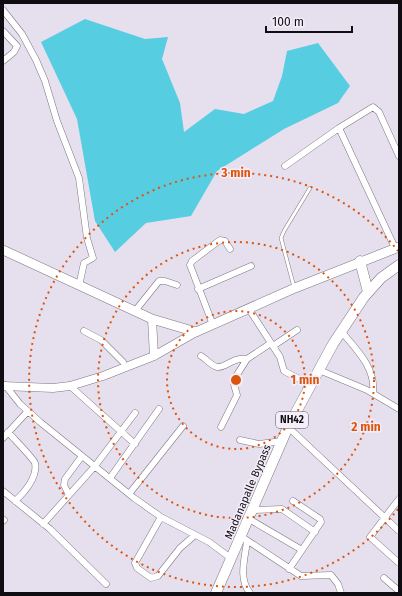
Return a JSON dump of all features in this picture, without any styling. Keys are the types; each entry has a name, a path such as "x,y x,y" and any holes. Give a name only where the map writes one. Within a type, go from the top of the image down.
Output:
{"highway":[{"path":"360,261 368,292"},
{"name":"Madanapalle Bypass","path":"216,593 232,559 244,539 251,515 288,427 319,370 341,331 368,292 381,278 399,265"}],"main road":[{"path":"3,250 152,320 196,332 295,288 360,261 397,248"}],"street":[{"path":"3,10 22,34 36,60 79,178 87,238 93,258 84,262 79,286"},
{"path":"3,31 17,48 3,61"},
{"path":"285,166 371,107 375,108 379,112 399,156"},
{"path":"339,128 397,248"},
{"path":"213,325 190,268 192,260 220,240 225,241 230,249"},
{"path":"198,289 251,266"},
{"path":"134,311 159,281 165,281 177,285"},
{"path":"249,309 280,357 284,371 311,385"},
{"path":"152,320 155,353"},
{"path":"221,427 237,395 233,381 247,359 297,330"},
{"path":"84,331 101,340 124,362"},
{"path":"341,331 362,357 372,373 374,383 373,393"},
{"path":"4,384 53,388 70,386 103,376 155,353 196,332"},
{"path":"4,384 62,382 80,378 124,362 155,353"},
{"path":"201,356 218,367 228,364 236,358 247,359"},
{"path":"319,370 373,393 399,409"},
{"path":"4,384 28,411 129,494 161,516 209,542 232,559"},
{"path":"70,386 120,433 135,444"},
{"path":"110,478 159,409"},
{"path":"3,438 28,411"},
{"path":"43,524 95,466 135,413"},
{"path":"129,494 183,426"},
{"path":"288,427 399,531"},
{"path":"8,432 33,460 35,466 29,486 15,501"},
{"path":"240,440 259,444 282,441"},
{"path":"69,495 64,483 82,456"},
{"path":"3,491 43,524 106,584"},
{"path":"399,499 370,537 399,563"},
{"path":"289,569 315,532 321,520 293,501"},
{"path":"251,515 282,509 315,532"},
{"path":"251,515 302,550"},
{"path":"161,516 134,564 151,578 158,576 180,548 195,534"},
{"path":"244,539 301,576 331,575 338,584 341,593"},
{"path":"244,539 243,568 246,588 250,593"},
{"path":"384,578 399,591"}],"lane":[{"path":"295,288 281,238 310,188"}],"water":[{"path":"85,19 145,39 168,37 162,59 180,103 184,132 215,109 244,114 273,101 282,76 287,51 318,43 350,86 338,103 284,129 217,171 191,216 146,223 115,252 95,221 77,119 41,42"}]}
